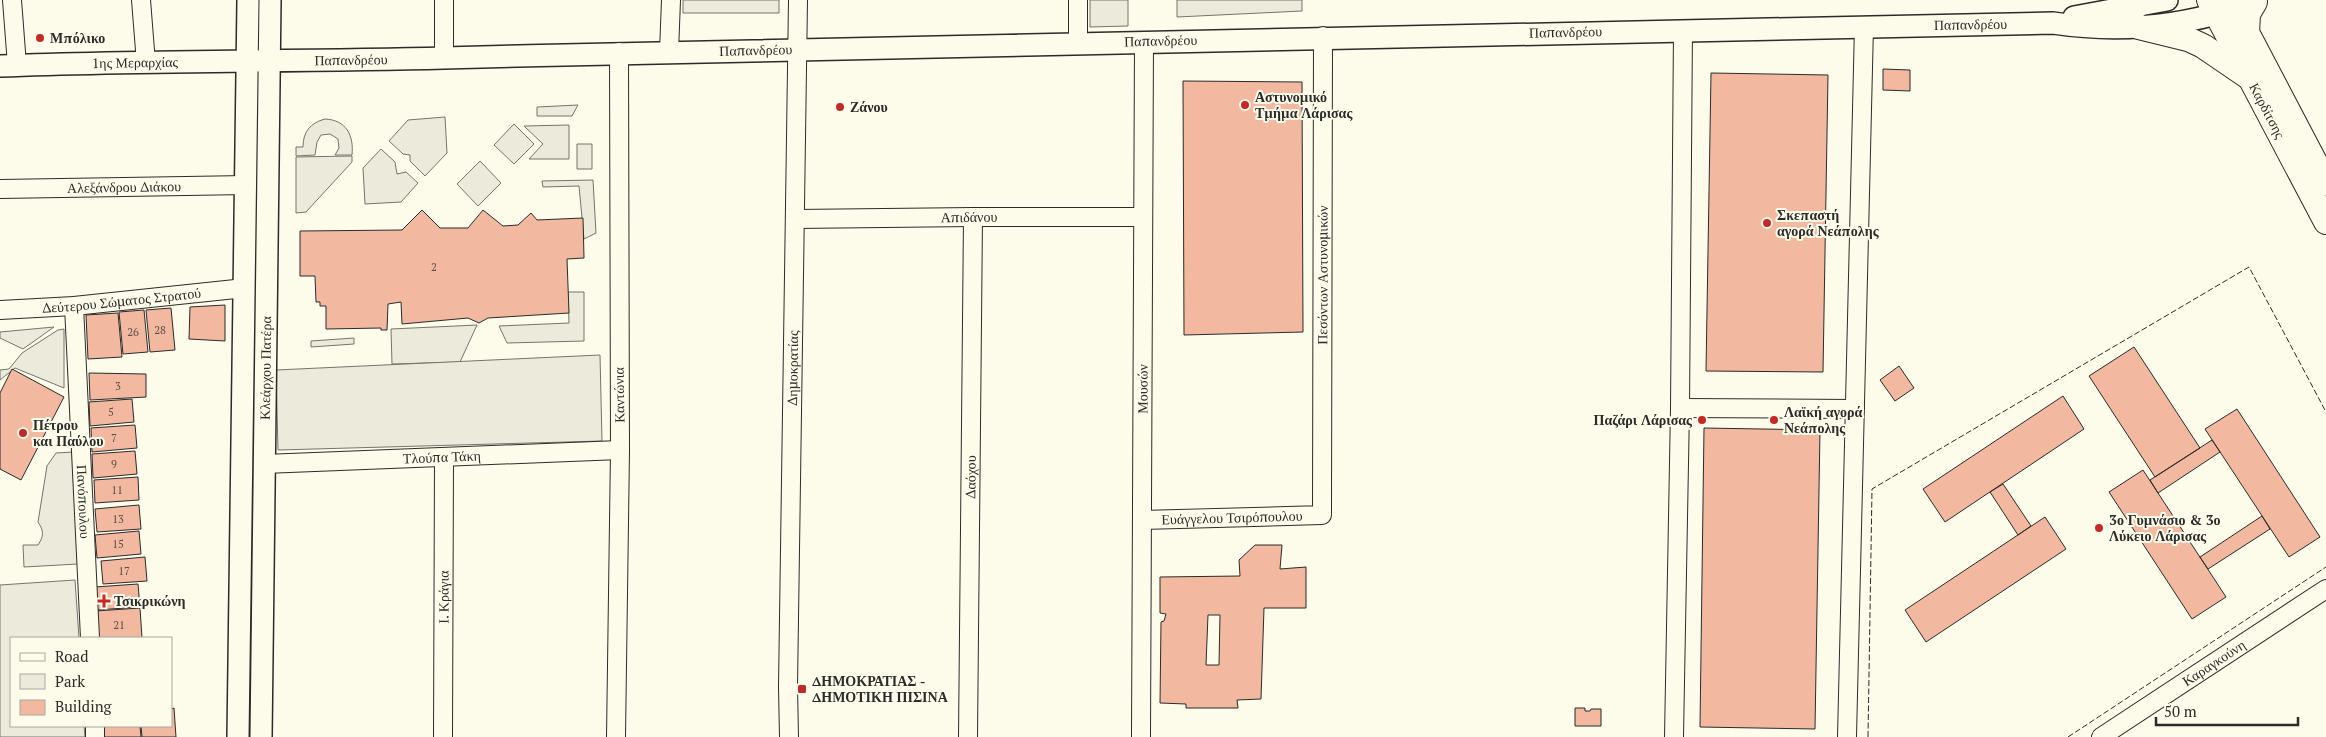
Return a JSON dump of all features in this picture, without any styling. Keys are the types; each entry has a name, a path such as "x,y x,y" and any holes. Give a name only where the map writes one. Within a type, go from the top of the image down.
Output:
{"main road":[{"name":"Καρδίτσης","path":"2234,4 2247,19 2247,33 2326,183"},
{"name":"Καρδίτσης","path":"2234,4 2250,77 2326,222"},
{"path":"2139,12 2203,46 2250,77"}],"street":[{"path":"8,65 12,0"},
{"path":"142,0 146,64"},
{"name":"Κλεάρχου Πατέρα","path":"238,737 248,0"},
{"name":"Κλεάρχου Πατέρα","path":"261,737 270,0"},
{"path":"444,0 444,58"},
{"path":"669,52 671,0"},
{"name":"Δημοκρατίας","path":"789,737 788,687 798,0"},
{"path":"1078,0 1078,43"},
{"path":"2139,12 2167,0"},
{"path":"2139,12 2174,24 2234,4"},
{"name":"Παπανδρέου","path":"269,62 619,52 1144,42 1323,36 2052,23 2084,27 2139,12"},
{"path":"1847,737 1864,26"},
{"path":"1674,737 1680,408 1683,30"},
{"name":"Πεσόντων Αστυνομικών","path":"1322,515 1323,36"},
{"name":"Μουσών","path":"1141,737 1144,42"},
{"name":"Καντώνια","path":"616,737 620,450 619,52"},
{"name":"1ης Μεραρχίας","path":"8,65 269,62"},
{"name":"Αλεξάνδρου Διάκου","path":"0,189 247,184"},
{"name":"Απιδάνου","path":"795,219 973,216 1143,218"},
{"name":"Δαόχου","path":"968,737 973,216"},
{"name":"Δεύτερου Σώματος Στρατού","path":"0,310 74,306 245,288"},
{"name":"Πανόπουλου","path":"74,306 90,637"},
{"path":"1680,408 1855,410"},
{"name":"Τλούπα Τάκη","path":"264,464 620,450"},
{"name":"Ι. Κράγια","path":"443,737 444,458"},
{"name":"Ευάγγελου Τσιρόπουλου","path":"1142,520 1322,515"},
{"name":"Καραγκούνη","path":"2101,737 2326,589"}],"green space":[{"path":"683,0 779,0 779,13 683,13"},
{"path":"578,105 572,116 537,116 537,107"},
{"path":"445,117 447,153 425,176 410,161 410,155 403,154 389,141 408,120"},
{"path":"325,119 338,122 347,130 352,141 352,155 335,155 339,148 338,139 330,134 321,135 317,142 315,155 296,156 296,147 303,147 304,137 308,129 315,123"},
{"path":"514,124 534,144 514,164 494,145"},
{"path":"569,125 569,159 529,159 543,144 524,126"},
{"path":"577,144 592,144 592,169 577,169"},
{"path":"381,149 395,162 397,174 406,172 418,183 401,202 365,204 363,168"},
{"path":"352,156 352,162 306,212 296,213 296,157"},
{"path":"480,161 501,183 478,206 457,184"},
{"path":"593,180 596,233 584,239 579,186 543,187 542,181"},
{"path":"568,292 584,292 584,341 507,343 499,326 569,323"},
{"path":"477,325 460,362 392,364 391,329"},
{"path":"54,327 23,349 0,338 0,332"},
{"path":"64,329 64,388 15,368 0,380 0,370 9,369 22,353 58,330"},
{"path":"354,338 354,344 311,347 311,341"},
{"path":"73,452 78,564 24,567 23,545 38,545 42,536 38,522 47,466 56,453"},
{"path":"75,580 79,637 10,637 10,727 84,727 85,737 0,737 0,585"}],"shaded area":[{"path":"1090,0 1128,0 1128,26 1090,27"},
{"path":"1177,0 1302,0 1302,11 1177,17"},
{"path":"600,355 602,441 278,450 276,370"}],"building":[{"path":"1883,69 1910,70 1910,91 1883,90"},
{"name":"Σκεπαστή αγορά Νεάπολης","path":"1711,73 1828,75 1823,372 1706,371"},
{"path":"1183,81 1302,82 1303,332 1184,335"},
{"path":"422,210 440,228 468,228 483,210 503,226 518,225 531,213 537,220 583,218 584,258 567,259 569,313 488,318 479,323 468,318 402,324 401,302 388,304 387,330 381,330 381,328 326,329 326,306 320,306 320,302 316,302 315,276 300,276 300,231 402,230"},
{"path":"225,305 225,341 189,339 190,307"},
{"path":"171,308 175,350 150,352 146,310"},
{"path":"144,310 148,352 123,354 119,312"},
{"path":"118,313 122,357 88,359 86,315"},
{"path":"2134,347 2200,448 2155,477 2089,376"},
{"path":"1899,366 1914,388 1895,401 1880,380"},
{"name":"Πέτρου και Παύλου","path":"12,369 64,397 21,480 0,469 0,393"},
{"path":"89,373 146,374 146,397 90,400"},
{"path":"2063,396 2084,429 1945,522 1923,489"},
{"path":"132,399 134,422 90,426 89,402"},
{"path":"2237,409 2320,537 2289,557 2205,429"},
{"path":"135,425 137,448 92,452 91,428"},
{"path":"1704,428 1820,430 1815,729 1700,727"},
{"path":"2212,440 2220,452 2158,493 2150,480"},
{"path":"135,451 137,474 93,478 92,454"},
{"path":"2143,470 2226,597 2192,619 2109,492"},
{"path":"138,477 139,500 95,503 94,480"},
{"path":"2003,484 2031,526 2018,535 1990,492"},
{"path":"139,505 141,529 97,532 95,509"},
{"path":"2262,516 2270,529 2208,569 2200,557"},
{"path":"2045,517 2066,549 1926,642 1905,610"},
{"path":"139,531 141,554 97,558 95,535"},
{"path":"1255,545 1282,545 1280,569 1306,567 1306,608 1264,608 1261,699 1237,700 1238,708 1186,708 1186,704 1160,703 1161,622 1164,621 1166,614 1160,613 1160,577 1240,576 1239,560","holes":["1208,615 1220,615 1219,665 1206,665"]},
{"path":"145,557 147,581 103,584 101,561"},
{"path":"138,584 140,607 96,610 95,587"},
{"path":"140,608 142,637 97,637 96,611"},
{"path":"174,708 176,737 142,737 141,727 172,727 172,709"},
{"path":"1575,708 1585,708 1585,711 1601,709 1601,726 1575,726"},
{"path":"102,727 140,727 141,737 103,737"}],"fence":[{"path":"1868,737 1872,489 2249,267 2326,412"},
{"path":"2068,737 2326,567"}],"place":[{"name":"Μπόλικο","path":"40,38"},
{"name":"Αστυνομικό Τμήμα Λάρισας","path":"1245,105"},
{"name":"Ζάνου","path":"840,107"},
{"name":"Σκεπαστή αγορά Νεάπολης","path":"1767,223"},
{"name":"Παζάρι Λάρισας","path":"1702,420"},
{"name":"Λαϊκή αγορά Νεάπολης","path":"1774,420"},
{"name":"Πέτρου και Παύλου","path":"23,433"},
{"name":"3ο Γυμνάσιο & 3ο Λύκειο Λάρισας","path":"2099,528"},
{"name":"Τσικρικώνη","path":"104,601"},
{"name":"ΔΗΜΟΚΡΑΤΙΑΣ - ΔΗΜΟΤΙΚΗ ΠΙΣΙΝΑ","path":"802,689"}]}
